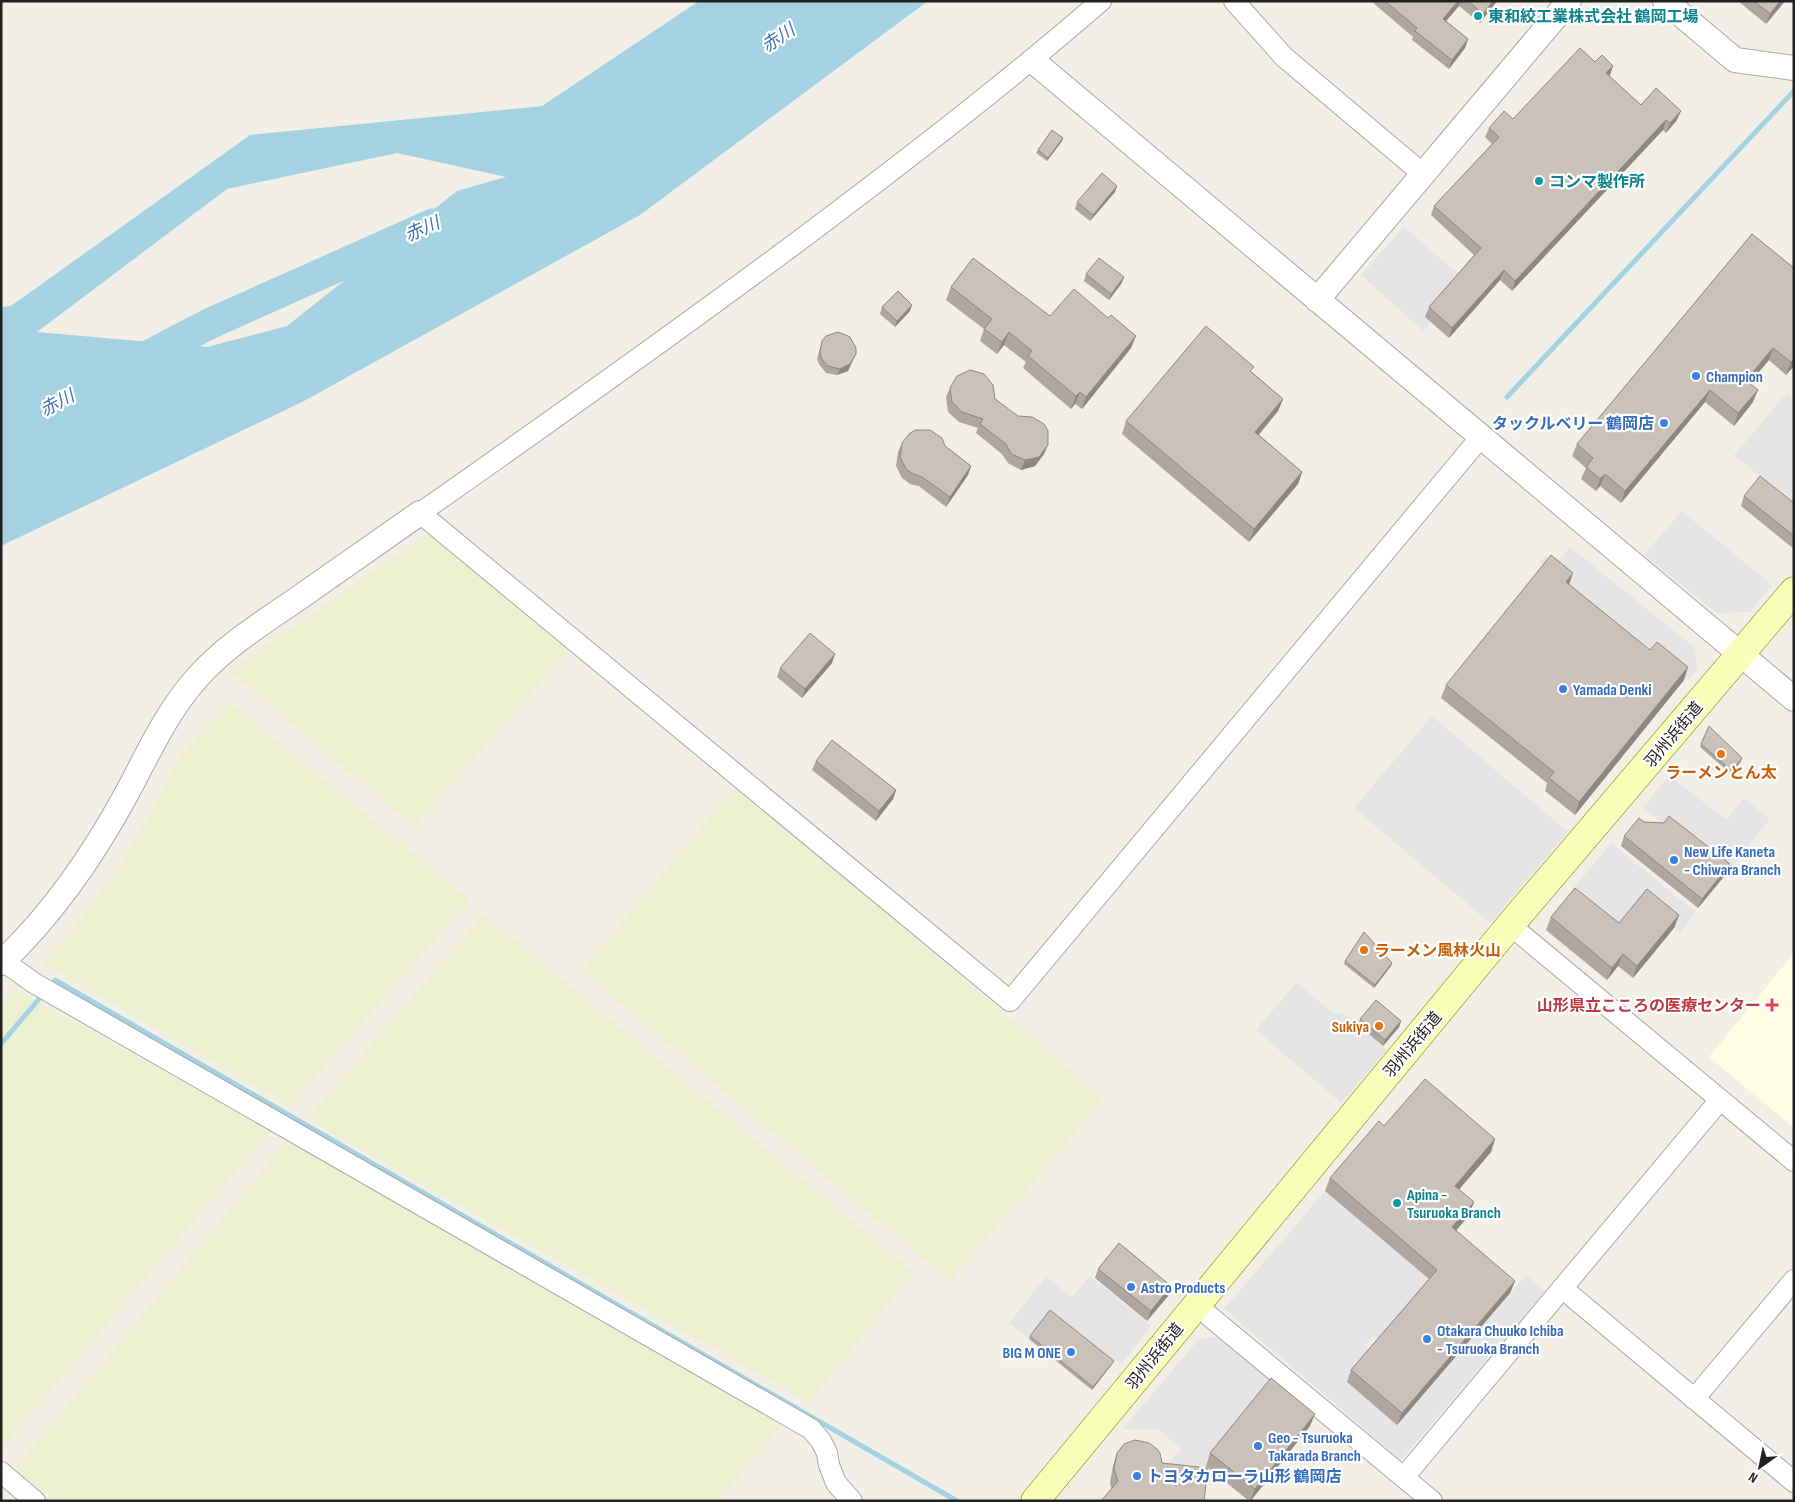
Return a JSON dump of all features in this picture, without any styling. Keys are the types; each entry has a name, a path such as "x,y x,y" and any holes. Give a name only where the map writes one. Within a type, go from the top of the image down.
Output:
{"main road":[{"name":"羽州浜街道","path":"1035,1501 1510,925 1794,592"}],"street":[{"path":"852,1501 836,1483 829,1465 827,1453 821,1441 811,1429 34,983 2,962 31,932 76,873 116,813 144,758 168,718 195,680 228,649 578,403 732,290 884,177 1032,61 1101,1"},
{"path":"1234,1 1284,57 1423,174"},
{"path":"1317,300 1569,1"},
{"path":"1665,1 1735,60 1794,68"},
{"path":"1032,61 1794,699"},
{"path":"420,513 1010,1001 1480,438"},
{"path":"1510,925 1794,1161"},
{"path":"1404,1477 1720,1100"},
{"path":"1694,1399 1794,1280"},
{"path":"1562,1288 1794,1482"},
{"path":"1196,1304 1432,1501"},
{"path":"1,1472 35,1501"}],"shaded area":[{"path":"1404,227 1461,276 1425,317 1431,322 1423,331 1361,275"},
{"path":"1787,393 1794,399 1794,504 1734,455"},
{"path":"1682,511 1772,585 1750,612 1717,613 1644,555"},
{"path":"431,531 569,651 414,827 229,671"},
{"path":"1570,547 1695,648 1697,669 1689,679 1686,677 1684,680 1540,562 1545,556 1556,564"},
{"path":"230,702 470,900 290,1106 42,963 77,924 120,865 159,798 177,760"},
{"path":"1432,716 1568,832 1490,923 1354,808"},
{"path":"1669,775 1726,820 1744,798 1770,819 1726,874 1643,808"},
{"path":"736,786 1104,1098 950,1282 581,971"},
{"path":"1611,843 1696,912 1680,932 1643,902 1614,936 1566,897"},
{"path":"484,914 914,1272 809,1402 307,1119"},
{"name":"山形県立こころの医療センター","path":"1794,953 1794,1128 1709,1057"},
{"path":"1297,982 1333,1013 1347,1015 1387,1050 1341,1103 1256,1030"},
{"path":"16,990 271,1130 1,1449 1,1003"},
{"path":"290,1137 785,1422 718,1501 54,1501 15,1468"},
{"path":"1325,1191 1433,1282 1381,1343 1373,1336 1365,1345 1373,1352 1397,1425 1526,1275 1545,1291 1401,1460 1224,1309"},
{"path":"1090,1276 1151,1326 1121,1364 1116,1360 1112,1364 1049,1314 1029,1339 1009,1323 1046,1277 1072,1297"},
{"path":"1216,1337 1273,1381 1206,1466 1168,1464 1181,1449 1158,1429 1123,1429 1199,1339"}],"water":[{"path":"699,1 928,1 640,215 304,401 1,546 1,307 11,306 250,135 542,106","holes":["397,153 506,177 457,191 287,326 207,347 37,332 227,189"]}],"building":[{"path":"1385,1 1458,1 1443,19 1468,39 1452,60 1415,31 1417,28"},
{"path":"1468,1 1493,1 1483,14"},
{"path":"1754,1 1780,1 1770,14"},
{"name":"コンマ製作所","path":"1580,48 1595,62 1602,55 1613,66 1606,73 1641,105 1656,88 1681,111 1670,123 1666,120 1515,281 1504,270 1452,328 1429,307 1481,248 1434,206 1499,137 1489,128 1504,111 1513,119"},
{"path":"1052,130 1063,138 1048,158 1038,150"},
{"path":"1102,173 1117,186 1093,215 1077,202"},
{"name":"Champion","path":"1752,234 1794,268 1794,359 1791,362 1773,348 1746,380 1758,390 1738,413 1710,390 1625,491 1605,474 1600,479 1586,467 1593,458 1577,444"},
{"path":"973,258 1050,316 1074,289 1108,318 1111,315 1136,336 1086,397 1080,392 1076,396 1028,356 1032,351 1009,332 1002,342 984,329 992,319 951,287"},
{"path":"1099,258 1124,277 1111,294 1086,274"},
{"path":"898,291 912,305 897,321 882,307"},
{"path":"1206,326 1254,367 1250,371 1283,399 1255,432 1302,472 1254,529 1126,421"},
{"path":"838,332 850,337 856,348 856,354 850,364 840,369 828,366 821,358 820,352 822,341 826,336"},
{"path":"970,370 984,374 993,385 995,399 1018,416 1032,417 1044,424 1048,431 1048,445 1039,457 1025,460 1011,454 1006,444 980,424 983,419 962,412 952,402 950,388 957,376"},
{"path":"915,430 930,430 942,438 945,446 971,466 950,497 922,477 906,469 900,457 902,443"},
{"path":"1760,476 1794,503 1794,536 1744,496"},
{"name":"Yamada Denki","path":"1551,555 1573,573 1566,582 1650,650 1657,642 1688,667 1579,802 1549,778 1554,772 1446,685"},
{"path":"810,633 835,654 805,689 780,668"},
{"name":"ラーメンとん太","path":"1709,726 1742,758 1732,771 1701,744"},
{"path":"832,740 896,790 879,811 816,761"},
{"name":"New Life Kaneta - Chiwara Branch","path":"1669,816 1730,864 1702,899 1624,836 1639,818 1644,822 1664,823"},
{"path":"1575,888 1619,923 1647,889 1679,915 1637,966 1623,954 1612,968 1551,917"},
{"name":"ラーメン風林火山","path":"1364,932 1392,963 1375,985 1345,961"},
{"name":"Sukiya","path":"1376,1000 1401,1021 1385,1040 1360,1019"},
{"path":"1425,1079 1495,1139 1455,1186 1474,1202 1452,1227 1515,1281 1402,1413 1351,1370 1437,1270 1330,1178 1379,1121 1384,1126"},
{"name":"Astro Products","path":"1119,1243 1171,1286 1151,1311 1098,1269"},
{"name":"BIG M ONE","path":"1050,1310 1114,1361 1093,1387 1030,1336"},
{"name":"Geo - Tsuruoka Takarada Branch","path":"1271,1378 1315,1414 1255,1489 1210,1453"},
{"name":"トヨタカローラ山形 鶴岡店","path":"1135,1440 1149,1443 1157,1449 1162,1463 1208,1468 1204,1501 1101,1501 1118,1481 1114,1469 1117,1453 1124,1444"}],"waterway":[{"path":"1507,397 1794,91"},
{"name":"赤川","path":"134,363 211,323 433,224"},
{"path":"50,986 55,980 957,1501"},
{"path":"1,1044 44,993"}],"place":[{"name":"東和絞工業株式会社 鶴岡工場","path":"1478,16"},
{"name":"コンマ製作所","path":"1539,181"},
{"name":"Champion","path":"1696,376"},
{"name":"タックルベリー 鶴岡店","path":"1664,423"},
{"name":"Yamada Denki","path":"1563,689"},
{"name":"ラーメンとん太","path":"1721,754"},
{"name":"New Life Kaneta - Chiwara Branch","path":"1674,860"},
{"name":"ラーメン風林火山","path":"1364,950"},
{"name":"山形県立こころの医療センター","path":"1772,1005"},
{"name":"Sukiya","path":"1379,1026"},
{"name":"Apina - Tsuruoka Branch","path":"1397,1203"},
{"name":"Astro Products","path":"1131,1287"},
{"name":"Otakara Chuuko Ichiba - Tsuruoka Branch","path":"1427,1339"},
{"name":"BIG M ONE","path":"1071,1352"},
{"name":"Geo - Tsuruoka Takarada Branch","path":"1258,1446"},
{"name":"トヨタカローラ山形 鶴岡店","path":"1137,1476"}]}
